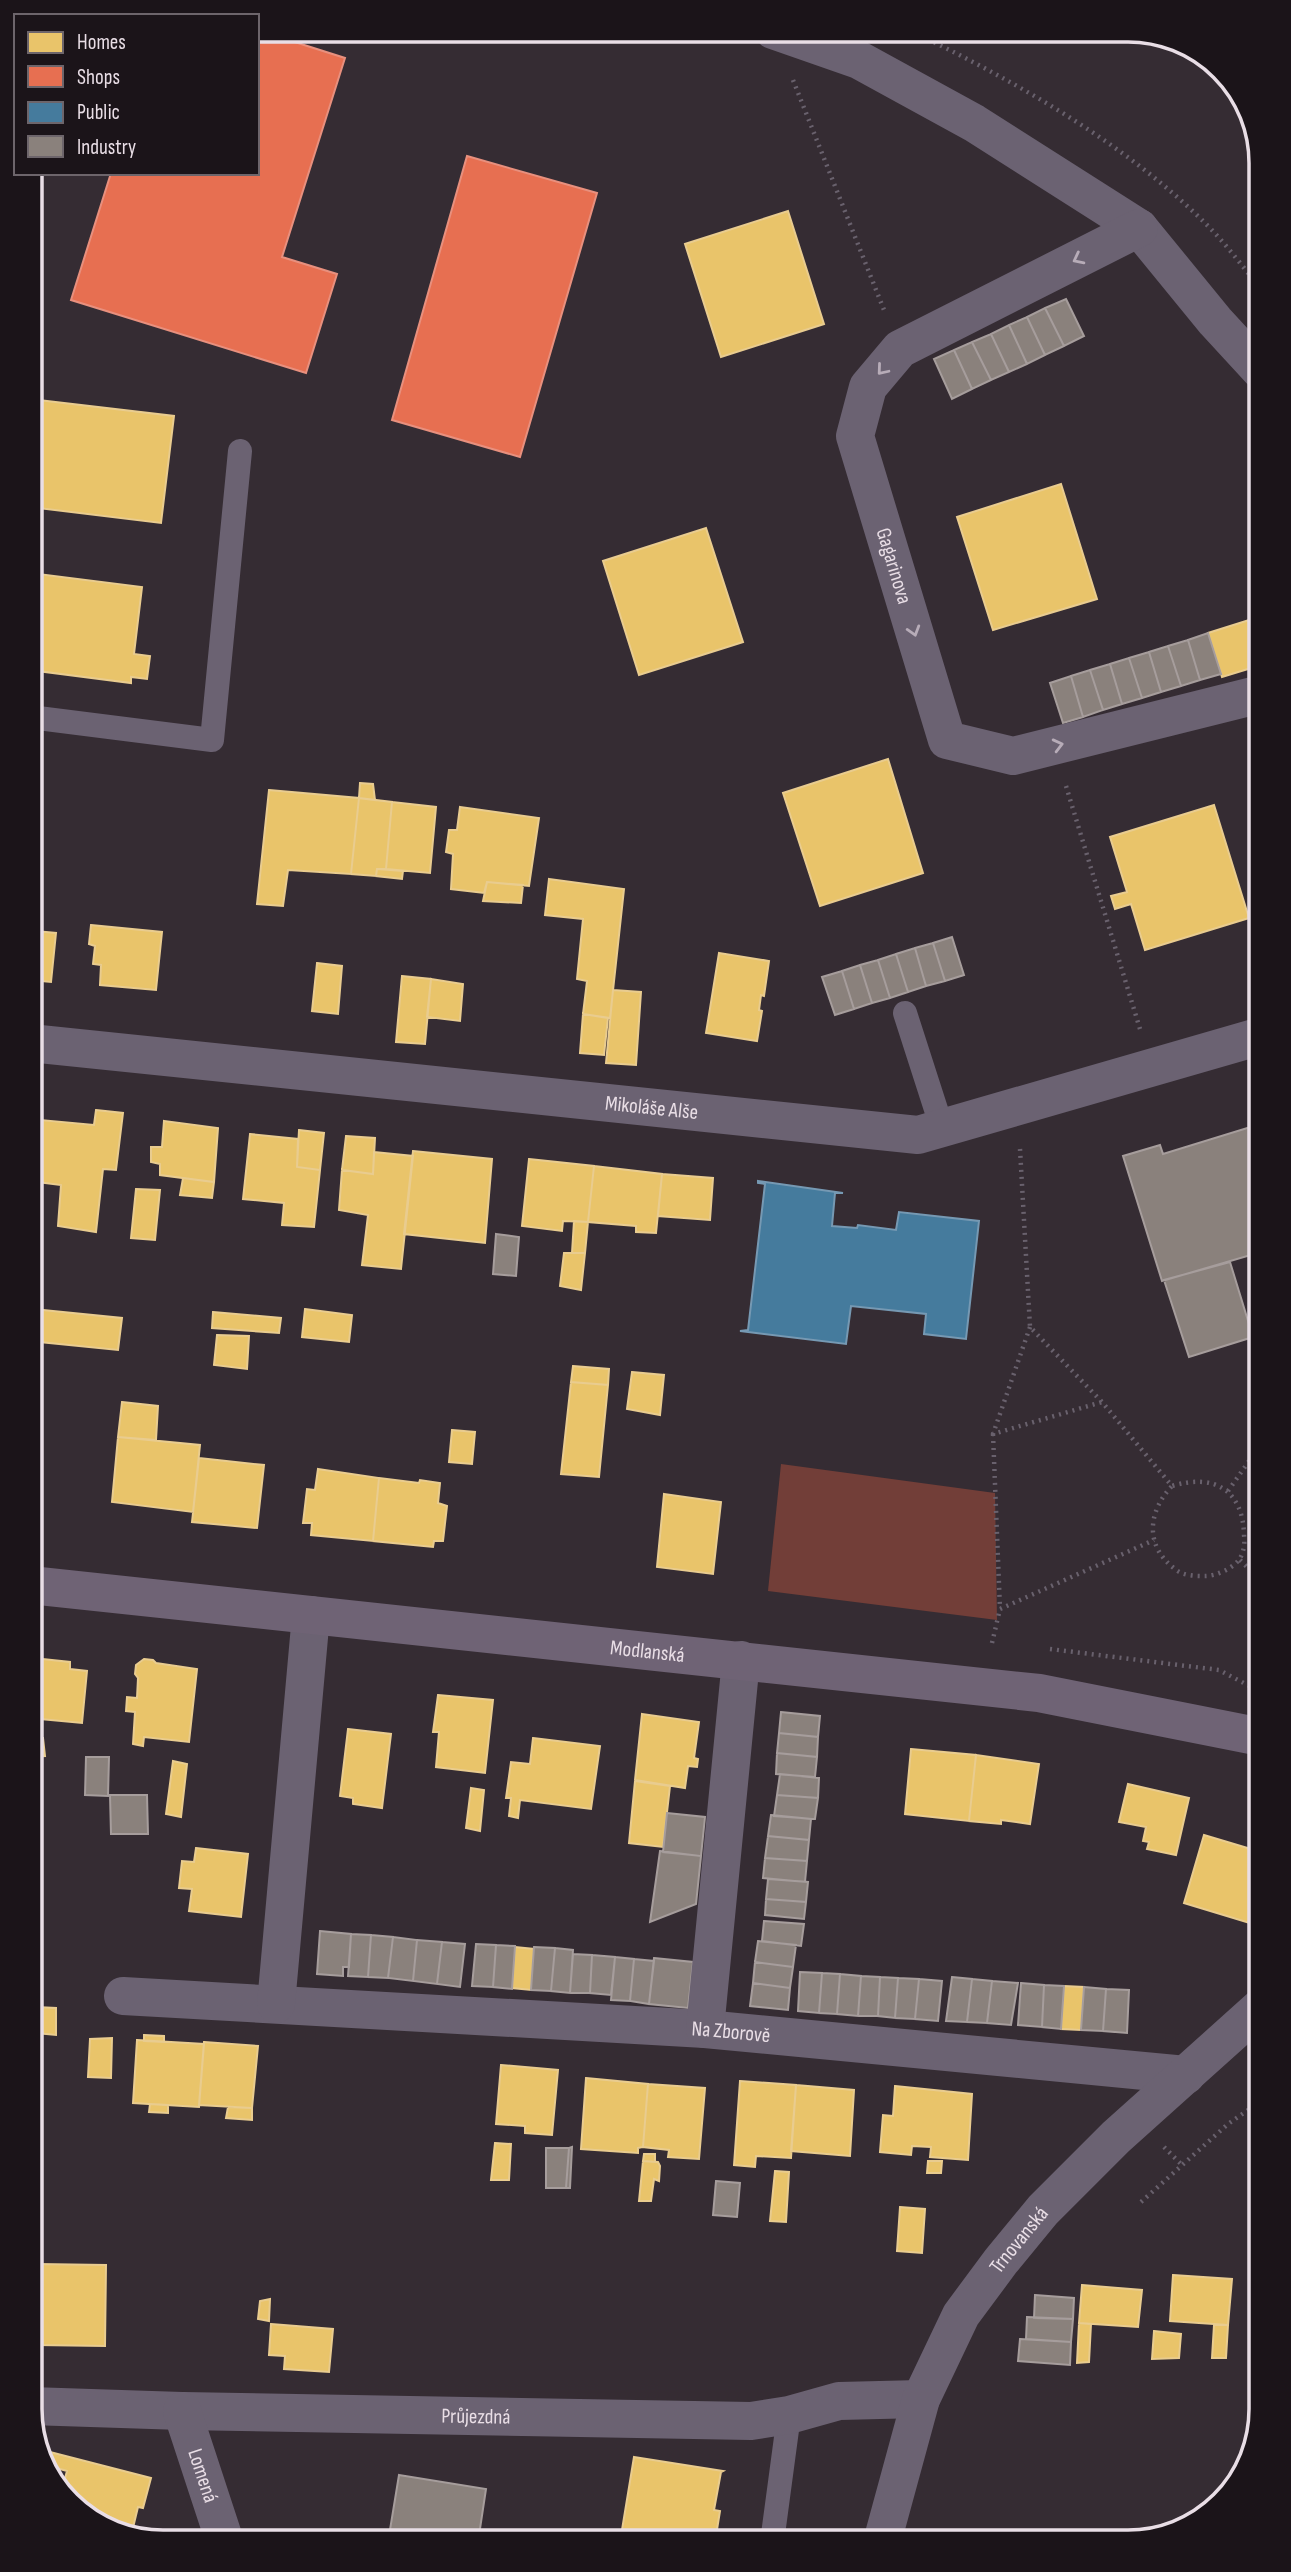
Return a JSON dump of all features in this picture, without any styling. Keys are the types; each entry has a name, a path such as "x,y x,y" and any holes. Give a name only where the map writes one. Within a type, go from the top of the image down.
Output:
{"street":[{"path":"806,42 859,60 962,117 1139,228 1214,321 1249,358"},
{"name":"Gagarinova","path":"1139,228 900,349 868,387 855,436 947,740 1013,756 1249,697"},
{"name":"Mikoláše Alše","path":"42,1044 918,1135 1249,1039"},
{"name":"Modlanská","path":"42,1586 1039,1693 1249,1735"},
{"path":"276,2004 311,1615"},
{"path":"705,2029 741,1660"},
{"name":"Na Zborově","path":"123,1996 705,2029 1186,2076"},
{"name":"Trnovanská","path":"885,2530 921,2399 961,2315 1043,2210 1116,2137 1249,2018"},
{"name":"Průjezdná","path":"42,2406 751,2421 789,2415 839,2401 921,2399"},
{"name":"Lomená","path":"182,2411 221,2530"}],"lane":[{"path":"42,719 212,740 240,451"},
{"path":"905,1013 942,1128"},
{"path":"774,2530 789,2415"}],"path":[{"path":"787,42 792,78 900,349"},
{"path":"934,42 974,61 1131,158 1206,224 1249,275"},
{"path":"1054,745 1151,1067"},
{"path":"992,1643 1000,1609 993,1434 1030,1327 1018,1106"},
{"path":"1030,1327 1102,1402 1172,1486"},
{"path":"993,1434 1102,1402"},
{"path":"1228,1491 1249,1461"},
{"path":"1189,1481 1214,1483 1228,1491 1236,1500 1243,1523 1245,1544 1240,1560 1212,1576 1194,1576 1177,1571 1164,1560 1154,1540 1151,1526 1161,1498 1172,1486 1189,1481"},
{"path":"1000,1609 1154,1540"},
{"path":"1240,1560 1249,1569"},
{"path":"1141,2202 1228,2123 1249,2109"},
{"path":"1159,2142 1181,2164"}],"shaded area":[{"path":"781,1464 995,1493 997,1620 768,1591"}],"building: Homes":[{"path":"788,211 824,324 721,357 685,244"},
{"path":"42,400 174,416 161,523 42,508"},
{"path":"1061,484 1097,599 993,630 957,517"},
{"path":"706,528 743,642 639,675 603,561"},
{"path":"42,574 142,587 134,654 150,656 147,679 131,677 131,683 42,672"},
{"path":"1249,620 1249,669 1222,677 1208,633"},
{"path":"888,759 923,873 820,906 783,793"},
{"path":"360,783 373,784 375,800 359,798"},
{"path":"269,790 359,798 351,874 288,870 283,906 257,904"},
{"path":"359,798 392,802 386,869 377,869 376,876 351,874"},
{"path":"392,802 436,807 430,873 386,869"},
{"path":"1214,805 1249,918 1145,950 1131,904 1115,909 1111,896 1127,892 1110,837"},
{"path":"460,807 539,818 529,886 487,882 484,893 451,889 453,854 446,852 449,830 457,830"},
{"path":"377,869 403,871 402,879 376,876"},
{"path":"549,879 624,889 610,1018 583,1014 587,981 577,979 583,919 545,915"},
{"path":"487,882 523,885 521,903 483,901"},
{"path":"91,925 162,932 156,990 100,985 101,965 93,964 95,946 89,944"},
{"path":"42,932 56,933 51,982 42,981"},
{"path":"719,953 769,961 764,996 761,995 759,1010 762,1011 757,1041 706,1033"},
{"path":"317,963 342,966 338,1014 312,1011"},
{"path":"402,976 431,979 425,1044 396,1042"},
{"path":"431,979 463,984 460,1021 427,1017"},
{"path":"613,990 641,992 636,1065 606,1063"},
{"path":"583,1014 608,1018 604,1055 580,1053"},
{"path":"96,1110 123,1113 116,1170 103,1169 96,1232 58,1226 61,1185 42,1183 42,1120 94,1125"},
{"path":"164,1121 218,1128 214,1182 160,1175 160,1164 151,1162 151,1147 162,1147"},
{"path":"299,1130 324,1133 320,1170 297,1167"},
{"path":"250,1134 298,1139 297,1167 320,1170 314,1227 282,1225 284,1203 243,1199"},
{"path":"346,1136 375,1138 373,1174 342,1170"},
{"path":"413,1151 492,1159 485,1243 404,1234"},
{"path":"374,1152 413,1156 401,1269 362,1265 368,1215 339,1210 342,1170 373,1174"},
{"path":"529,1159 594,1166 588,1222 563,1221 562,1231 522,1226"},
{"path":"594,1166 662,1174 656,1233 636,1232 636,1226 588,1222"},
{"path":"662,1174 713,1178 710,1220 658,1216"},
{"path":"183,1178 214,1182 212,1198 180,1195"},
{"path":"136,1189 160,1190 155,1240 131,1238"},
{"path":"574,1221 588,1222 585,1253 572,1253"},
{"path":"564,1253 585,1253 581,1290 560,1286"},
{"path":"305,1309 352,1315 349,1342 302,1337"},
{"path":"42,1310 122,1318 118,1350 42,1342"},
{"path":"213,1312 281,1318 279,1333 212,1328"},
{"path":"217,1335 249,1336 247,1369 214,1365"},
{"path":"573,1366 609,1369 608,1385 571,1382"},
{"path":"632,1372 664,1375 660,1415 627,1409"},
{"path":"571,1382 608,1385 599,1477 561,1474"},
{"path":"122,1402 158,1406 156,1440 118,1437"},
{"path":"452,1430 475,1432 472,1464 449,1462"},
{"path":"118,1437 200,1445 193,1512 112,1502"},
{"path":"199,1458 264,1465 257,1528 192,1522"},
{"path":"318,1469 379,1478 373,1541 311,1535 312,1523 303,1523 307,1489 315,1490"},
{"path":"379,1478 440,1483 438,1503 447,1506 443,1541 434,1541 433,1547 373,1541"},
{"path":"664,1494 721,1502 713,1574 657,1567"},
{"path":"42,1659 70,1662 70,1669 87,1671 82,1723 42,1719"},
{"path":"144,1659 197,1669 189,1742 144,1737 143,1746 133,1744 135,1712 126,1711 127,1697 137,1698 136,1665"},
{"path":"438,1695 493,1700 485,1773 436,1767 439,1732 433,1732"},
{"path":"642,1714 699,1722 694,1758 698,1759 697,1767 688,1766 685,1788 635,1780"},
{"path":"348,1729 391,1734 382,1808 353,1804 353,1798 340,1796"},
{"path":"42,1738 43,1738 45,1756 42,1756"},
{"path":"533,1738 600,1746 591,1809 520,1800 518,1818 509,1816 511,1798 506,1798 511,1762 530,1764"},
{"path":"911,1749 976,1755 969,1821 905,1814"},
{"path":"976,1755 1039,1764 1030,1824 1001,1820 1001,1824 969,1821"},
{"path":"173,1761 187,1764 181,1817 166,1814"},
{"path":"635,1781 670,1786 663,1847 629,1843"},
{"path":"1128,1784 1189,1798 1176,1855 1147,1849 1149,1842 1143,1841 1146,1827 1119,1822"},
{"path":"471,1788 484,1790 480,1831 466,1828"},
{"path":"1204,1835 1249,1848 1249,1923 1184,1903"},
{"path":"196,1848 248,1854 241,1917 189,1911 192,1889 179,1888 182,1861 194,1862"},
{"path":"515,1947 534,1949 531,1990 512,1988"},
{"path":"1064,1986 1084,1987 1081,2030 1061,2029"},
{"path":"42,2007 56,2008 56,2035 42,2034"},
{"path":"144,2035 164,2036 164,2042 144,2041"},
{"path":"112,2038 111,2078 88,2077 90,2039"},
{"path":"137,2040 204,2044 199,2107 133,2103"},
{"path":"204,2042 258,2046 252,2108 199,2105"},
{"path":"501,2065 558,2070 552,2135 525,2133 525,2126 496,2124"},
{"path":"586,2078 648,2084 643,2147 638,2148 638,2153 581,2149"},
{"path":"740,2081 796,2085 791,2158 756,2156 755,2167 734,2165"},
{"path":"648,2084 705,2088 699,2159 668,2157 669,2150 643,2147"},
{"path":"796,2085 854,2090 850,2156 791,2151"},
{"path":"895,2086 972,2094 968,2160 930,2157 931,2147 912,2146 911,2155 880,2152 883,2115 893,2116"},
{"path":"150,2104 168,2105 168,2113 149,2112"},
{"path":"228,2107 252,2108 252,2120 226,2118"},
{"path":"495,2143 511,2144 509,2180 491,2180"},
{"path":"644,2154 655,2154 655,2162 643,2161"},
{"path":"643,2161 658,2162 660,2166 659,2181 654,2179 651,2201 639,2201"},
{"path":"928,2161 942,2161 941,2173 927,2173"},
{"path":"775,2171 789,2172 786,2222 770,2221"},
{"path":"900,2207 925,2209 922,2253 897,2251"},
{"path":"42,2264 106,2265 105,2346 42,2345"},
{"path":"1173,2275 1232,2279 1228,2325 1170,2321"},
{"path":"1082,2285 1142,2290 1138,2327 1079,2323"},
{"path":"270,2299 269,2321 258,2319 260,2301"},
{"path":"1079,2323 1091,2324 1089,2362 1077,2363"},
{"path":"271,2324 333,2329 329,2372 284,2369 285,2356 269,2355"},
{"path":"1214,2325 1228,2325 1226,2358 1212,2358"},
{"path":"1154,2331 1181,2334 1179,2358 1152,2359"},
{"path":"50,2452 151,2478 143,2508 138,2507 133,2526 102,2514 77,2495 65,2480 67,2471 57,2468"},
{"path":"634,2457 723,2471 714,2510 720,2511 717,2530 622,2530"}],"building: Shops":[{"path":"259,42 295,42 345,58 282,257 337,274 306,373 71,300 110,175 259,175"},
{"path":"467,156 597,193 520,457 392,420"}],"building: Public":[{"path":"758,1181 843,1193 835,1193 832,1226 857,1228 858,1225 896,1230 899,1212 979,1221 966,1339 924,1334 926,1314 851,1306 846,1344 740,1331 748,1330 765,1184"}],"building: Industry":[{"path":"1066,299 1084,336 1064,346 1045,308"},
{"path":"1045,308 1064,346 1045,355 1027,317"},
{"path":"1027,317 1045,355 1027,364 1009,325"},
{"path":"1009,325 1027,364 1009,372 991,334"},
{"path":"991,334 1009,372 991,380 972,342"},
{"path":"972,342 991,380 972,389 954,350"},
{"path":"954,350 972,389 952,399 934,359"},
{"path":"1208,633 1221,674 1200,680 1188,640"},
{"path":"1188,640 1200,680 1181,686 1168,646"},
{"path":"1168,646 1181,686 1161,692 1149,652"},
{"path":"1149,652 1161,692 1142,698 1129,658"},
{"path":"1129,658 1142,698 1122,704 1110,664"},
{"path":"1110,664 1122,704 1103,710 1090,670"},
{"path":"1090,670 1103,710 1083,717 1071,676"},
{"path":"1071,676 1083,717 1063,723 1050,683"},
{"path":"952,937 964,975 945,981 933,943"},
{"path":"933,943 945,981 926,986 915,948"},
{"path":"915,948 926,986 908,992 896,954"},
{"path":"896,954 908,992 890,998 878,960"},
{"path":"878,960 890,998 872,1003 860,965"},
{"path":"860,965 872,1003 854,1009 842,971"},
{"path":"842,971 854,1009 835,1015 822,977"},
{"path":"1249,1127 1249,1256 1162,1281 1123,1156 1160,1145 1163,1154"},
{"path":"496,1234 519,1237 516,1276 493,1274"},
{"path":"1230,1262 1249,1324 1249,1338 1189,1357 1164,1280"},
{"path":"781,1712 820,1716 818,1737 779,1733"},
{"path":"779,1733 818,1737 817,1757 777,1753"},
{"path":"777,1753 817,1757 815,1777 776,1774"},
{"path":"86,1757 109,1757 108,1796 85,1795"},
{"path":"780,1774 819,1778 818,1798 777,1795"},
{"path":"110,1795 147,1795 148,1834 111,1834"},
{"path":"777,1795 818,1798 815,1819 774,1816"},
{"path":"667,1813 705,1817 701,1856 663,1852"},
{"path":"771,1815 811,1819 809,1840 768,1836"},
{"path":"768,1836 809,1840 807,1861 765,1858"},
{"path":"660,1851 701,1856 696,1904 650,1922"},
{"path":"765,1858 807,1861 805,1882 763,1878"},
{"path":"768,1879 808,1882 806,1902 766,1899"},
{"path":"766,1899 806,1902 804,1919 765,1915"},
{"path":"764,1921 804,1924 801,1946 762,1941"},
{"path":"320,1931 351,1934 349,1967 343,1967 343,1976 317,1974"},
{"path":"351,1934 371,1935 368,1977 348,1976"},
{"path":"371,1935 393,1937 388,1978 368,1977"},
{"path":"393,1937 417,1940 413,1981 388,1978"},
{"path":"417,1940 442,1942 437,1984 413,1981"},
{"path":"758,1941 796,1945 793,1967 755,1962"},
{"path":"442,1942 465,1944 460,1987 437,1984"},
{"path":"476,1944 496,1945 493,1987 472,1986"},
{"path":"496,1945 515,1946 512,1989 493,1987"},
{"path":"534,1947 555,1948 551,1991 531,1990"},
{"path":"555,1948 573,1950 570,1993 551,1991"},
{"path":"573,1954 592,1955 590,1993 570,1993"},
{"path":"592,1955 615,1957 611,1995 590,1993"},
{"path":"615,1957 634,1959 630,2001 611,2000"},
{"path":"654,1958 693,1962 688,2008 649,2004"},
{"path":"634,1959 654,1961 649,2004 630,2001"},
{"path":"755,1962 793,1967 790,1988 753,1983"},
{"path":"800,1972 822,1973 819,2013 798,2011"},
{"path":"822,1973 840,1974 837,2014 819,2013"},
{"path":"840,1974 861,1976 858,2016 837,2014"},
{"path":"861,1976 880,1977 878,2016 858,2016"},
{"path":"880,1977 898,1978 895,2018 878,2016"},
{"path":"952,1977 972,1979 967,2022 946,2021"},
{"path":"898,1978 919,1979 915,2019 895,2018"},
{"path":"919,1979 942,1981 938,2021 915,2019"},
{"path":"972,1979 992,1981 987,2023 967,2022"},
{"path":"992,1981 1018,1983 1011,2025 987,2023"},
{"path":"753,1983 790,1988 788,2010 750,2006"},
{"path":"1021,1983 1044,1985 1042,2027 1018,2025"},
{"path":"1044,1985 1064,1986 1061,2029 1042,2027"},
{"path":"1084,1987 1106,1989 1103,2031 1081,2030"},
{"path":"1106,1989 1129,1990 1127,2033 1103,2031"},
{"path":"572,2147 570,2188 566,2188 569,2148"},
{"path":"546,2148 569,2148 566,2188 546,2188"},
{"path":"716,2181 740,2183 737,2217 713,2215"},
{"path":"1035,2295 1074,2298 1073,2319 1034,2318"},
{"path":"1027,2317 1073,2319 1071,2342 1026,2339"},
{"path":"1020,2339 1071,2342 1070,2365 1018,2361"},
{"path":"399,2475 486,2489 480,2530 390,2530"}]}
